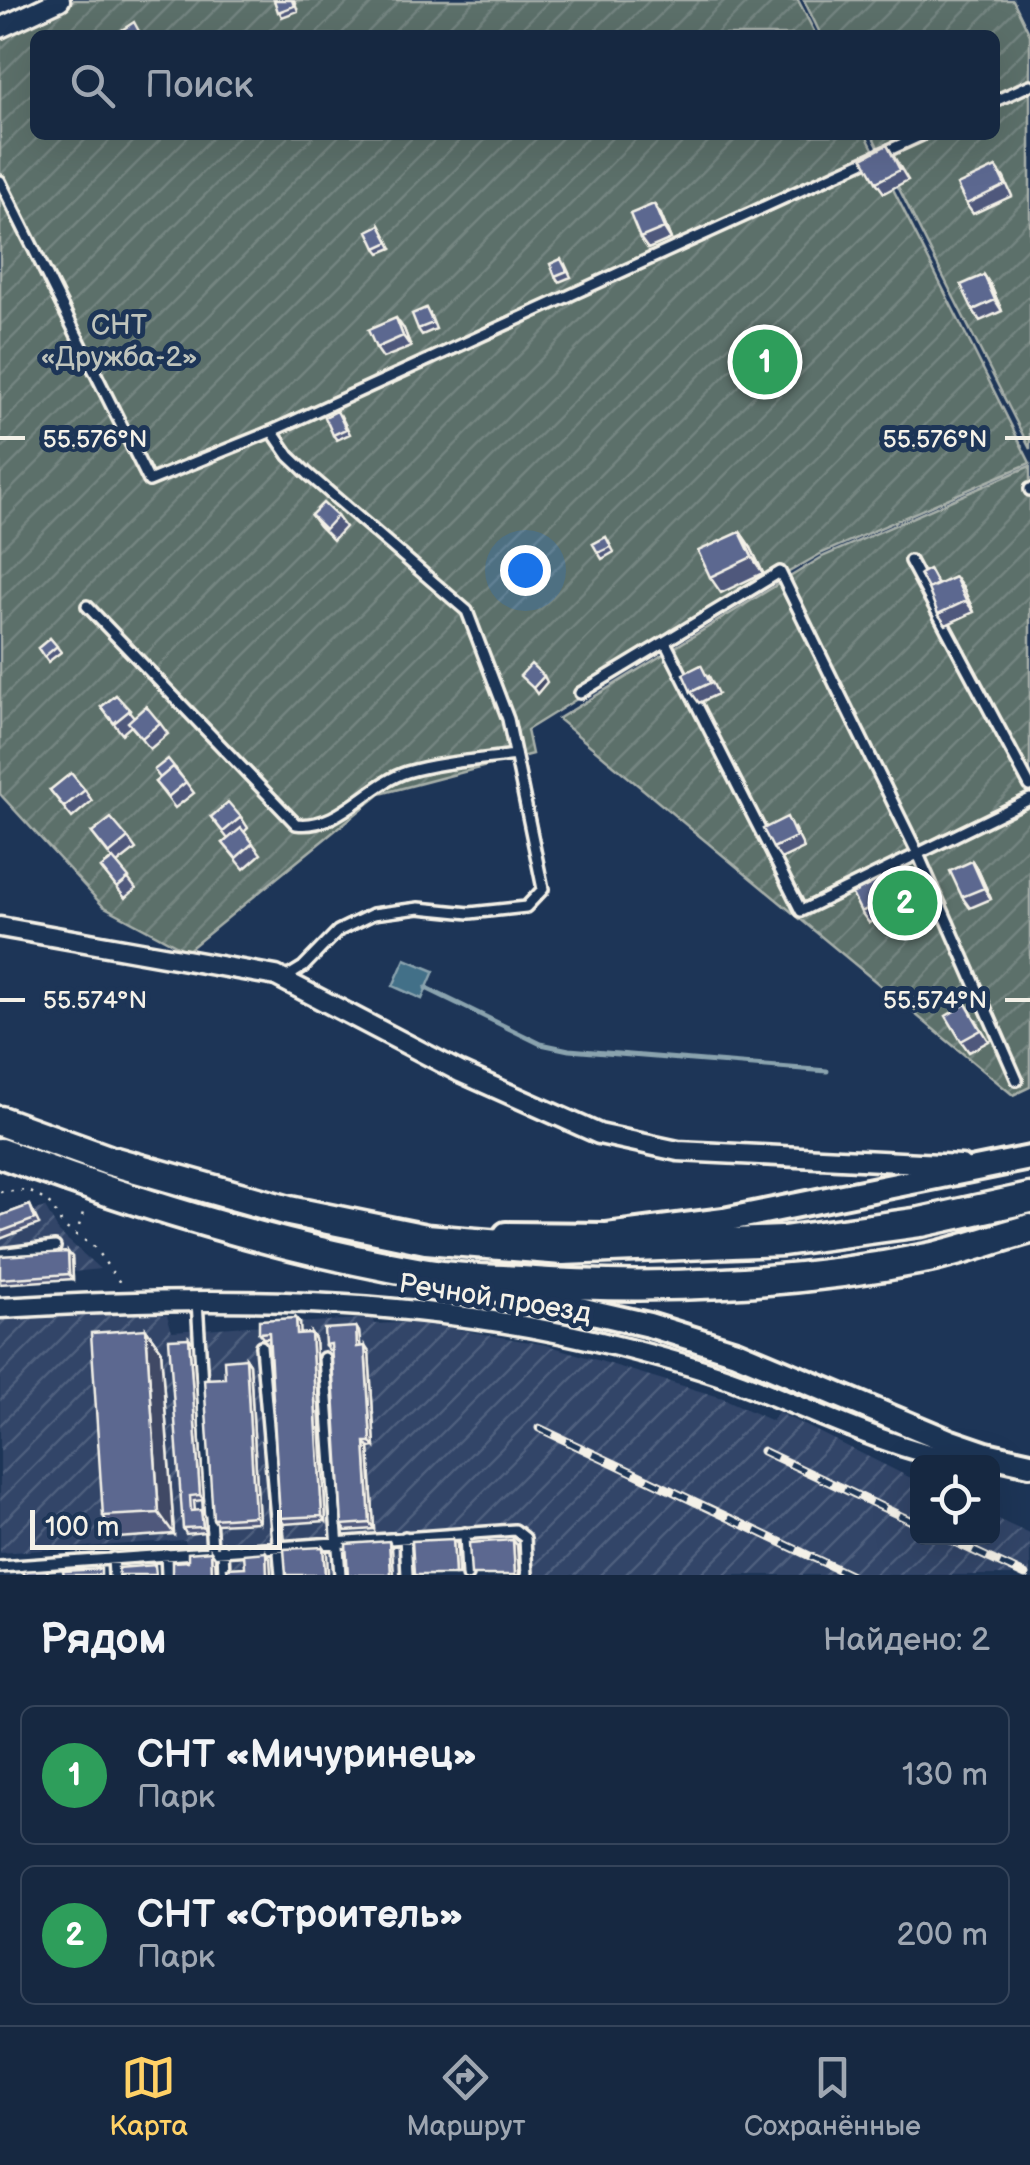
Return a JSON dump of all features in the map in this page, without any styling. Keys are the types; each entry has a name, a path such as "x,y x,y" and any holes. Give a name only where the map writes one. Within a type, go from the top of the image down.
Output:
{"main road":[{"path":"0,1120 108,1160 290,1212 426,1239 563,1250 783,1242 921,1222 1030,1198"},
{"path":"0,1153 92,1195 286,1244 649,1325 736,1352 952,1442 1030,1466"},
{"path":"394,1232 607,1235 724,1220 1030,1158"},
{"path":"426,1274 573,1285 792,1277 930,1258 1030,1228"}],"street":[{"path":"0,28 60,0"},
{"path":"0,927 180,956 282,979 460,1072 599,1134 678,1152 986,1166"},
{"name":"Речной проезд","path":"0,1308 132,1302 326,1302 496,1320 625,1348 737,1381 848,1426 940,1455"},
{"path":"1000,1468 1030,1466"}],"lane":[{"path":"1000,99 1030,84"},
{"path":"0,181 149,481 272,432 911,140"},
{"path":"272,432 308,474 467,611 508,719 543,889 526,907 470,913 419,908 373,914 338,931 303,967 282,979"},
{"path":"910,561 1030,786"},
{"path":"580,693 780,572 918,854 1017,1080"},
{"path":"87,606 296,824 336,817 372,790 406,772 515,754"},
{"path":"665,642 801,911 1030,799"},
{"path":"0,1254 54,1247"},
{"path":"196,1301 217,1549 224,1575"},
{"path":"261,1346 281,1575"},
{"path":"324,1358 340,1575"},
{"path":"0,1567 515,1530 525,1538 527,1575"},
{"path":"465,1534 467,1575"},
{"path":"405,1537 407,1575"},
{"path":"166,1554 167,1575"},
{"path":"113,1558 114,1575"},
{"path":"59,1562 60,1575"}],"path":[{"path":"0,1192 27,1190 52,1206 63,1226 102,1256 132,1302"},
{"path":"76,1236 92,1195"}],"shaded area":[{"path":"405,959 434,971 422,999 393,986"},
{"path":"45,1207 59,1232 100,1269 73,1272 73,1279 0,1284 0,1223"},
{"path":"117,1309 153,1311 167,1315 172,1331 373,1318 374,1324 416,1322 547,1345 723,1398 772,1421 778,1412 910,1478 910,1545 1000,1545 1000,1520 1030,1534 1030,1575 176,1575 191,1567 185,1540 0,1553 0,1317"}],"green space":[{"name":"СНТ «Дружба-2»","path":"74,0 798,0 813,30 30,30 30,140 868,140 1030,463 822,553 688,630 527,730 532,754 380,794 187,951 103,906 0,794 0,36"},
{"path":"804,0 1013,0 1030,35 1030,449 875,140 1000,140 1000,30 819,30"},
{"path":"1030,466 1030,1087 1013,1095 558,719 824,556"}],"building":[{"path":"274,0 292,0 294,6 278,12"},
{"path":"134,22 138,30 122,30"},
{"path":"887,145 900,170 876,182 863,158"},
{"path":"996,167 1005,185 966,204 957,185"},
{"path":"654,204 664,228 640,238 630,214"},
{"path":"380,225 389,242 376,248 368,231"},
{"path":"561,259 567,271 555,276 550,264"},
{"path":"984,275 995,300 973,310 961,285"},
{"path":"426,308 433,323 418,329 412,314"},
{"path":"396,318 403,336 376,348 368,330"},
{"path":"337,411 346,429 333,435 325,417"},
{"path":"323,503 337,516 325,529 311,515"},
{"path":"740,532 752,557 710,577 698,551"},
{"path":"606,537 611,547 598,553 593,544"},
{"path":"929,569 937,584 928,589 920,574"},
{"path":"955,577 966,601 938,614 928,589"},
{"path":"50,638 57,646 44,657 38,648"},
{"path":"531,664 544,676 533,688 520,676"},
{"path":"701,665 710,683 691,692 683,674"},
{"path":"116,695 130,710 114,723 101,707"},
{"path":"146,706 160,723 142,738 128,722"},
{"path":"168,759 176,769 173,767 160,778 154,770"},
{"path":"173,767 186,782 168,797 155,782"},
{"path":"71,773 85,790 64,807 50,790"},
{"path":"228,802 241,817 223,832 211,817"},
{"path":"787,817 796,837 773,848 763,829"},
{"path":"111,818 128,838 109,854 92,833"},
{"path":"241,828 253,843 236,858 223,843"},
{"path":"113,859 129,878 117,888 101,868"},
{"path":"972,861 984,888 962,897 950,871"},
{"path":"877,881 886,900 861,912 852,894"},
{"path":"966,1004 981,1030 961,1041 946,1016"},
{"path":"30,1205 35,1219 0,1232 0,1216"},
{"path":"68,1252 69,1274 0,1279 0,1256"},
{"path":"296,1318 297,1334 311,1333 322,1516 280,1518 269,1332 259,1333 259,1320"},
{"path":"356,1327 357,1347 365,1346 371,1442 365,1442 370,1523 342,1525 331,1344 325,1345 324,1329"},
{"path":"146,1329 159,1513 103,1516 91,1333"},
{"path":"189,1338 200,1495 190,1496 191,1511 201,1510 203,1527 183,1528 169,1339"},
{"path":"246,1358 255,1516 213,1519 204,1379 225,1378 224,1360"},
{"path":"453,1539 455,1575 414,1575 412,1541"},
{"path":"513,1540 515,1575 471,1575 469,1543"},
{"path":"389,1541 391,1575 348,1575 346,1544"},
{"path":"323,1547 325,1575 286,1575 284,1549"},
{"path":"211,1551 212,1575 172,1575 172,1562 188,1561 188,1553"},
{"path":"266,1552 267,1575 228,1575 227,1568 245,1567 244,1554"},
{"path":"155,1565 156,1575 119,1575 118,1568"},
{"path":"101,1569 101,1575 64,1575 63,1571"},
{"path":"47,1570 48,1575 24,1575 24,1571"}],"waterway":[{"path":"426,988 541,1044 569,1050 827,1071"}],"railway":[{"path":"539,1428 850,1575"},
{"path":"763,1451 910,1520"},
{"path":"961,1545 1025,1575"}],"place":[{"name":"СНТ «Мичуринец»","path":"765,362"},
{"name":"СНТ «Строитель»","path":"905,903"}]}
